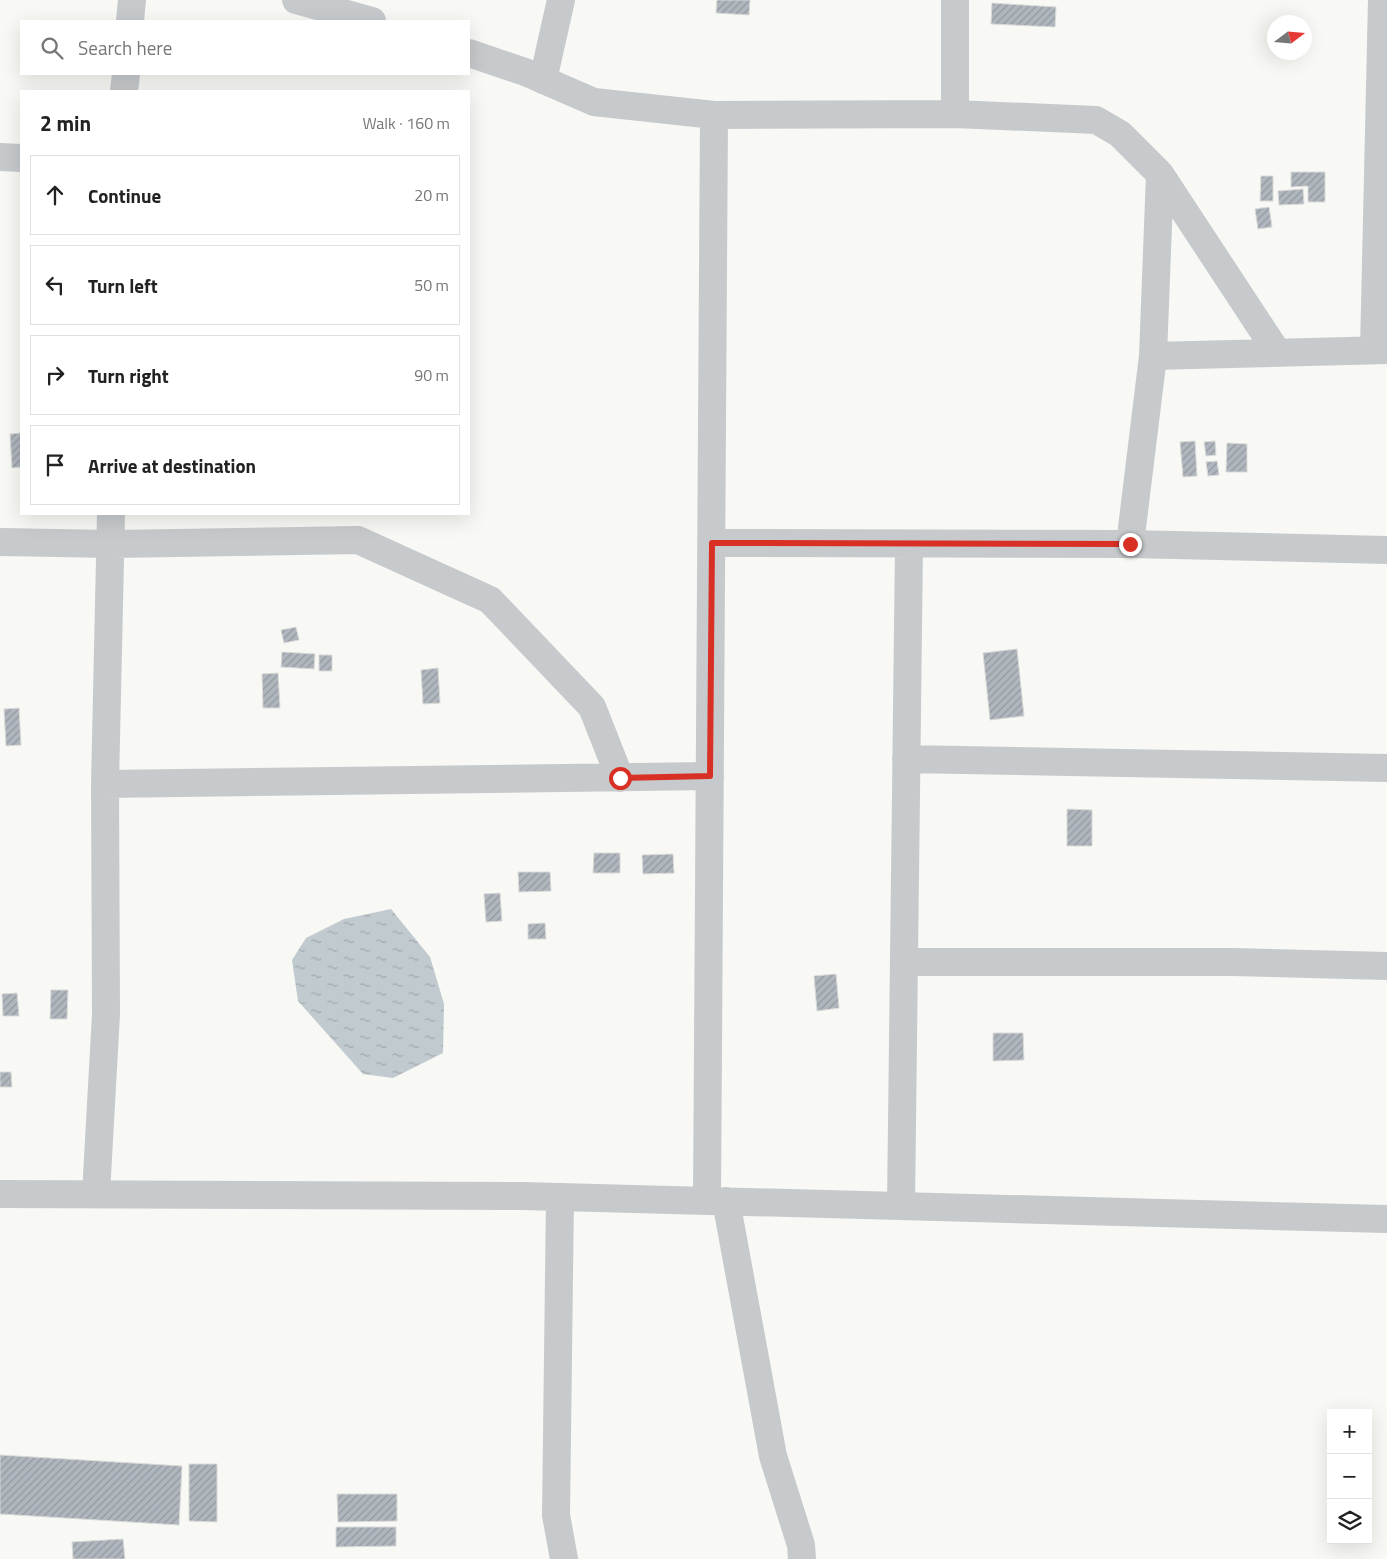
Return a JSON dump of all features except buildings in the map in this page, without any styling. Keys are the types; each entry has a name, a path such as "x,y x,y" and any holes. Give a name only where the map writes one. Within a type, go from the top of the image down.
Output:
{"street":[{"path":"130,20 132,0"},
{"path":"296,0 368,20"},
{"path":"543,80 561,0"},
{"path":"955,0 956,114"},
{"path":"1153,356 1380,350 1382,0"},
{"path":"470,53 543,80 594,102 714,114 956,114 1096,120 1120,134 1160,174 1277,352"},
{"path":"124,90 126,75"},
{"path":"714,114 710,776 717,1201 773,1456 801,1545 802,1559"},
{"path":"0,157 20,158"},
{"path":"1130,544 1153,356 1160,174"},
{"path":"96,1194 106,1014 105,784 112,515"},
{"path":"0,542 111,544 358,540 490,600 592,707 620,778"},
{"path":"712,543 909,545 1130,544 1387,550"},
{"path":"901,1206 909,545"},
{"path":"906,759 1387,768"},
{"path":"105,784 710,776"},
{"path":"904,962 1233,962 1387,966"},
{"path":"0,1194 560,1197 1387,1219"},
{"path":"560,1197 556,1515 564,1559"}],"water":[{"path":"391,909 430,957 444,1004 443,1053 393,1078 363,1074 298,1001 292,960 306,938 344,919"}],"route":[{"path":"620,778 710,776 712,543 909,545 1130,544"}]}
